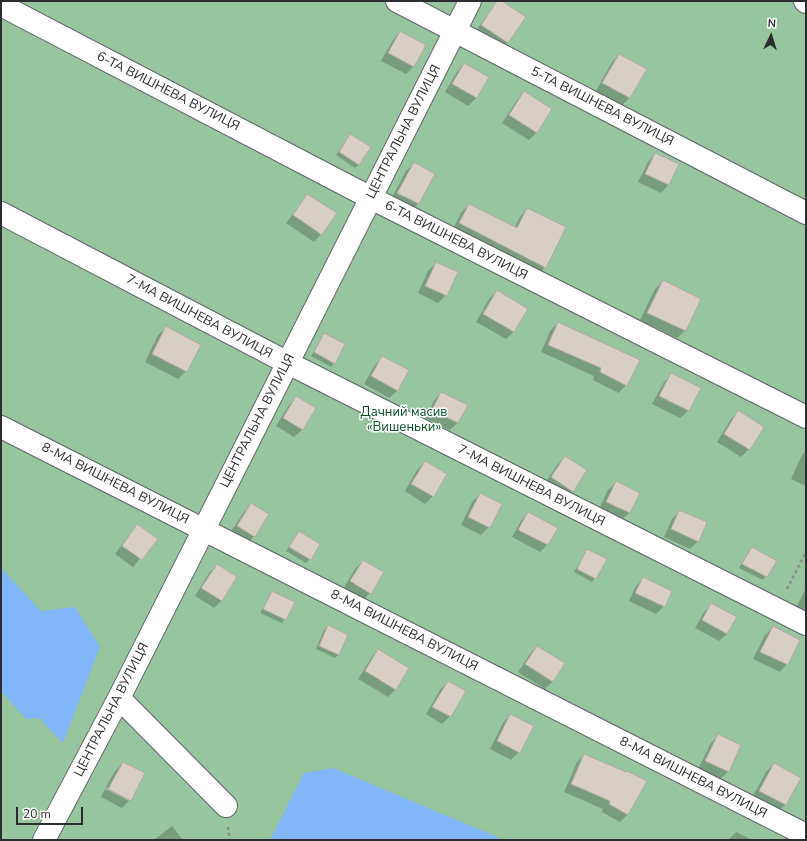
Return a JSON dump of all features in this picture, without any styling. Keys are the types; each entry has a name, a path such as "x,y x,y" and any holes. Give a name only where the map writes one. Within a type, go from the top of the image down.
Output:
{"street":[{"name":"5-ТА ВИШНЕВА ВУЛИЦЯ","path":"397,1 806,213"},
{"name":"ЦЕНТРАЛЬНА ВУЛИЦЯ","path":"44,840 119,698 470,1"},
{"name":"6-ТА ВИШНЕВА ВУЛИЦЯ","path":"1,5 371,198 806,417"},
{"name":"7-МА ВИШНЕВА ВУЛИЦЯ","path":"1,213 288,363 806,624"},
{"name":"8-МА ВИШНЕВА ВУЛИЦЯ","path":"1,427 806,835"},
{"path":"119,698 226,806"}],"path":[{"path":"776,609 806,552"}],"green space":[{"name":"Дачний масив «Вишеньки»","path":"1,1 806,1 806,840 1,840"}],"water":[{"path":"1,568 41,611 75,607 100,647 63,743 39,718 26,719 1,691"},
{"path":"333,768 502,840 270,840 304,773"}],"building":[{"path":"497,1 502,1 526,17 508,43 481,25"},
{"path":"400,31 426,45 414,67 388,53"},
{"path":"619,54 647,69 630,98 602,83"},
{"path":"464,63 489,77 477,98 452,84"},
{"path":"524,91 552,109 537,133 509,115"},
{"path":"350,134 371,147 359,165 339,152"},
{"path":"655,153 679,164 669,185 645,174"},
{"path":"414,162 435,174 419,204 397,193"},
{"path":"307,194 337,213 322,235 293,215"},
{"path":"469,204 517,228 527,208 566,227 546,268 459,223"},
{"path":"436,262 458,272 447,296 425,286"},
{"path":"663,280 701,299 686,331 647,313"},
{"path":"497,290 528,309 514,332 483,314"},
{"path":"558,322 640,360 627,386 600,372 601,368 548,345"},
{"path":"166,326 201,345 187,372 152,354"},
{"path":"324,333 345,344 335,364 314,352"},
{"path":"382,356 409,370 398,391 371,376"},
{"path":"671,373 701,388 689,411 659,396"},
{"path":"441,392 468,405 458,423 432,410"},
{"path":"296,396 316,408 303,430 283,418"},
{"path":"738,410 764,427 750,450 724,434"},
{"path":"565,456 587,470 573,492 551,477"},
{"path":"425,461 447,474 434,497 411,484"},
{"path":"616,481 640,493 630,513 606,502"},
{"path":"480,493 502,504 490,528 468,517"},
{"path":"251,503 269,514 255,537 237,526"},
{"path":"679,510 707,522 699,542 671,529"},
{"path":"528,512 558,528 548,545 518,530"},
{"path":"137,524 158,539 142,560 122,546"},
{"path":"299,531 320,544 311,560 289,547"},
{"path":"752,547 777,561 767,577 742,564"},
{"path":"587,549 607,559 596,579 577,569"},
{"path":"363,560 384,572 371,594 350,581"},
{"path":"217,564 237,577 222,601 201,588"},
{"path":"643,577 672,591 665,607 635,593"},
{"path":"272,591 295,602 286,620 263,609"},
{"path":"711,603 737,617 727,634 702,620"},
{"path":"328,625 348,635 339,655 319,646"},
{"path":"773,626 800,640 788,665 760,652"},
{"path":"537,646 565,663 553,682 525,664"},
{"path":"378,649 409,668 396,690 365,671"},
{"path":"448,681 466,691 451,717 432,707"},
{"path":"510,714 534,726 520,753 497,741"},
{"path":"718,734 741,745 729,772 705,761"},
{"path":"584,754 626,772 627,771 647,781 628,815 609,804 610,801 571,784"},
{"path":"123,762 145,773 131,801 108,789"},
{"path":"774,763 801,778 786,805 759,791"}]}
